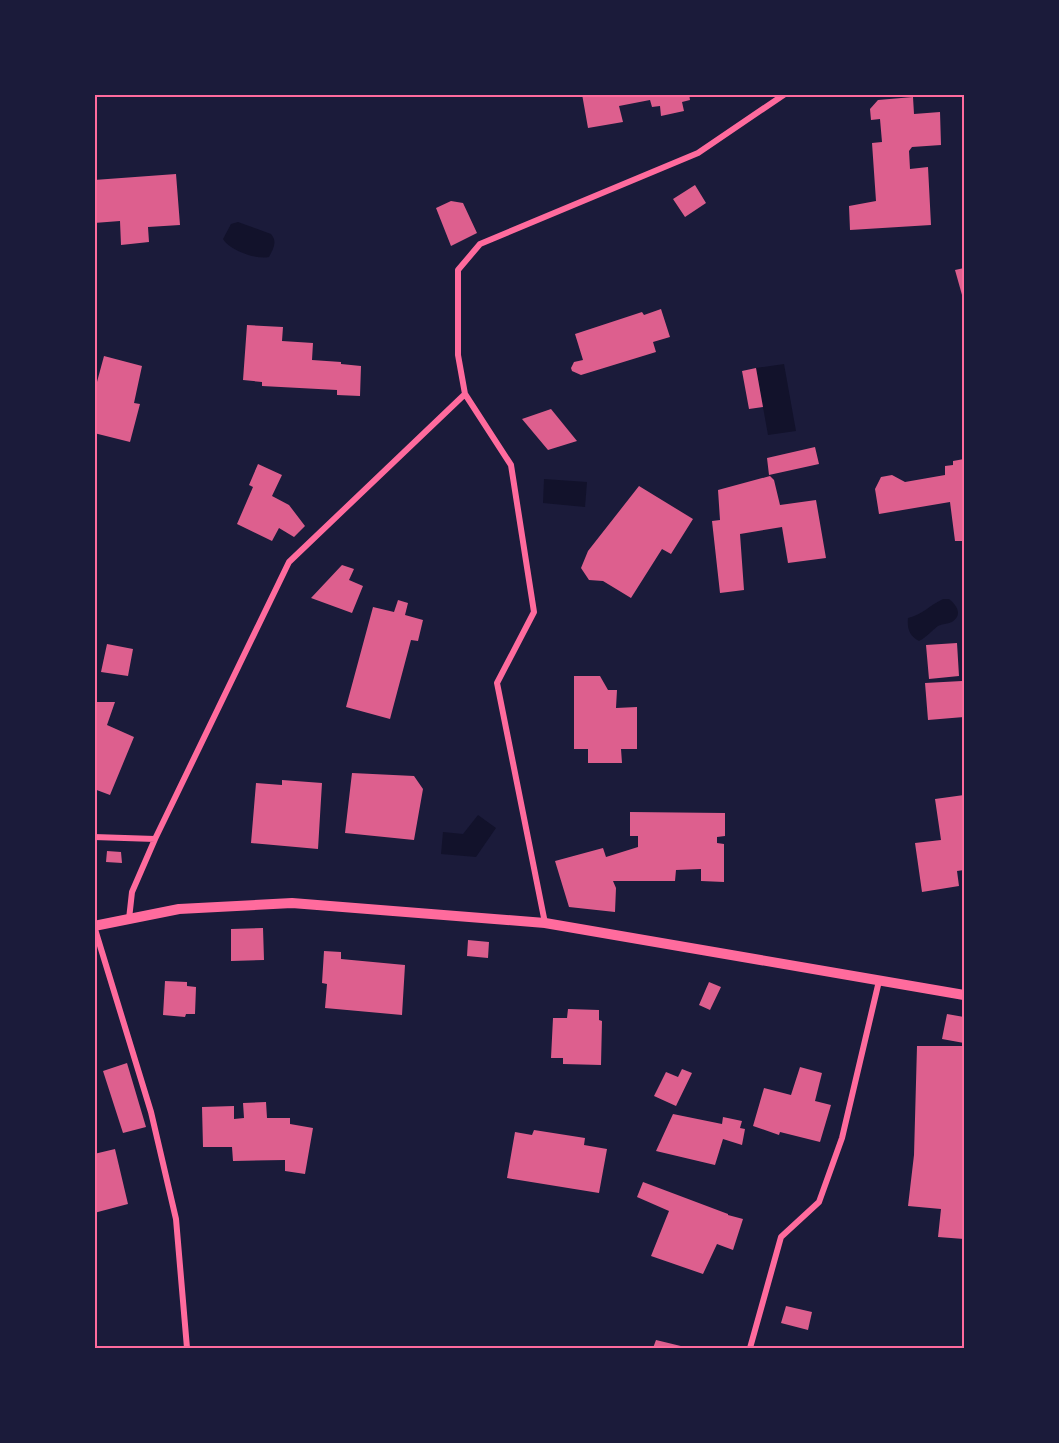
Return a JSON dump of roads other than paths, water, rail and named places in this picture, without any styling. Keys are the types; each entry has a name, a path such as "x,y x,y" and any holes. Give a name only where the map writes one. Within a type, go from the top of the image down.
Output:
{"street":[{"path":"545,923 497,684 534,612 511,465 465,394 458,355 458,270 480,244 698,153 785,94"},
{"path":"129,919 132,892 155,839 289,562 465,394"},
{"path":"94,837 155,839"},
{"path":"187,1348 176,1219 152,1112 94,926 179,909 292,903 545,923 964,995"},
{"path":"750,1348 781,1237 819,1202 838,1149 879,981"}]}
